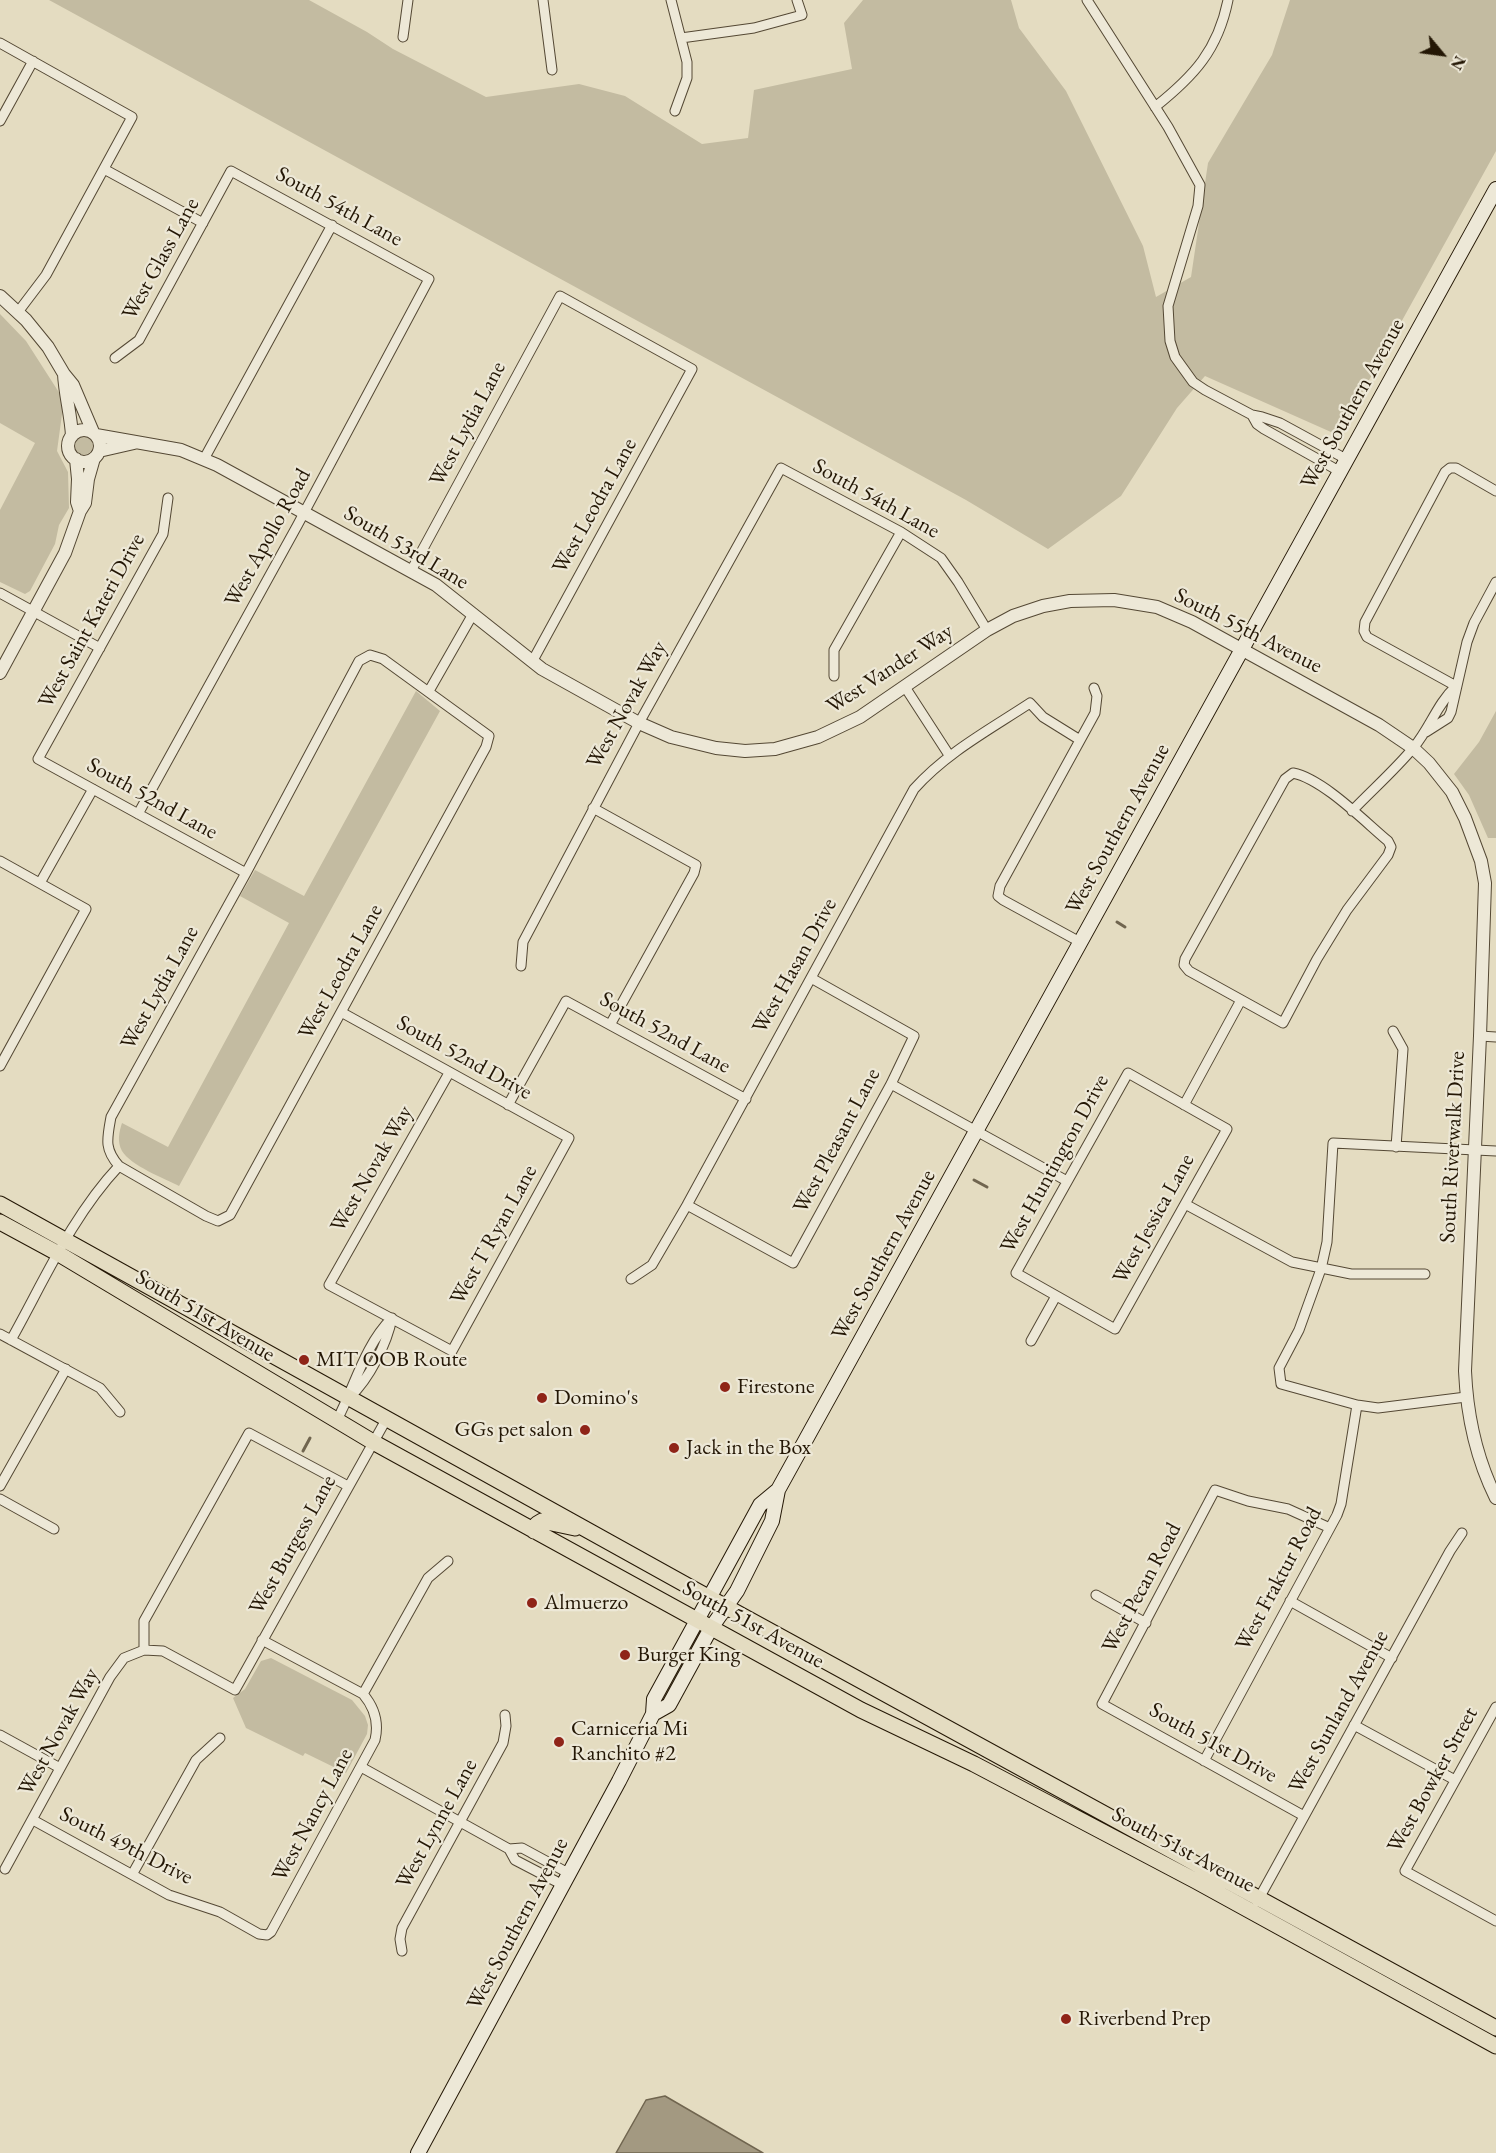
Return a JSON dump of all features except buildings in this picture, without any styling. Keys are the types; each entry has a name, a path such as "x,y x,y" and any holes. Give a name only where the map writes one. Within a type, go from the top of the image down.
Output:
{"main road":[{"name":"West Southern Avenue","path":"704,1624 725,1606 736,1591 772,1521 778,1490 1496,189"},
{"name":"South 51st Avenue","path":"0,1204 710,1598 1496,2028"},
{"name":"South 51st Avenue","path":"0,1222 59,1254 373,1442 534,1531 861,1710 974,1764 1252,1912 1496,2046"},
{"name":"West Southern Avenue","path":"418,2153 653,1714 669,1705 704,1624 710,1598 760,1505 778,1490"},
{"path":"534,1531 537,1524 542,1521 590,1530"},
{"path":"974,1764 983,1748"}],"street":[{"path":"403,38 408,0"},
{"path":"543,0 552,70"},
{"path":"670,0 687,62 687,78 675,111"},
{"path":"681,38 754,28 802,15 797,0"},
{"path":"1087,0 1155,106 1197,177 1201,191 1168,306 1170,341 1175,357 1193,382 1252,416 1272,419 1346,459"},
{"path":"1155,106 1189,78 1198,67 1216,38 1225,16 1228,0"},
{"path":"0,43 132,117 46,275 18,312"},
{"path":"0,121 33,62"},
{"path":"104,169 203,223"},
{"name":"West Glass Lane","path":"115,358 139,340 231,171"},
{"name":"South 54th Lane","path":"231,171 429,279"},
{"path":"204,459 332,225"},
{"name":"West Apollo Road","path":"138,814 304,513 429,279"},
{"path":"0,296 42,338 73,386 94,434 100,442 88,479 85,503 65,553 0,673"},
{"name":"West Leodra Lane","path":"532,662 692,369 560,296"},
{"name":"West Lydia Lane","path":"411,571 560,296"},
{"path":"64,374 72,436 69,448 76,459 77,502 80,511"},
{"path":"1252,416 1263,429 1339,471"},
{"name":"South 53rd Lane","path":"72,436 83,430 128,439 136,443 171,448 204,459 442,589 532,662 639,723"},
{"path":"1289,444 1296,431"},
{"name":"South 53rd Lane","path":"76,459 85,461 97,454 136,443"},
{"name":"South 54th Lane","path":"781,468 901,532 941,558 987,630"},
{"name":"West Novak Way","path":"521,966 523,942 639,723 781,468"},
{"path":"1456,686 1367,637 1364,631 1365,622 1445,472 1450,468 1456,468 1493,489 1496,478"},
{"name":"West Saint Kateri Drive","path":"38,759 163,534 168,498"},
{"path":"834,676 834,650 901,532"},
{"path":"1426,732 1448,718 1451,712 1471,632 1492,599 1496,582"},
{"path":"0,593 100,648"},
{"name":"South 55th Avenue","path":"987,630 1013,616 1043,606 1084,599 1114,600 1157,607 1242,649 1371,720 1413,748 1429,763 1456,799"},
{"path":"429,692 473,614"},
{"name":"West Vander Way","path":"639,723 671,737 701,746 744,751 776,749 803,743 843,726 987,630"},
{"name":"West Lydia Lane","path":"119,1166 110,1156 107,1143 111,1118 359,661 370,655 383,659 429,692"},
{"path":"1352,811 1413,748 1426,732 1445,697 1456,686"},
{"path":"904,687 949,755"},
{"path":"1080,942 998,896 1000,886 1095,713 1097,696 1094,688"},
{"name":"West Leodra Lane","path":"119,1166 206,1216 218,1221 230,1215 486,747 489,735 429,692"},
{"name":"West Hasan Drive","path":"631,1279 652,1265 687,1205 914,789 949,755 1030,703 1043,717 1080,740"},
{"path":"1440,705 1451,712"},
{"name":"South 52nd Lane","path":"38,759 246,873"},
{"path":"1293,773 1302,775 1326,790 1352,811 1388,841 1391,847 1388,855 1341,920 1283,1023 1189,971 1184,965 1185,959 1285,779 1293,773"},
{"path":"40,883 93,789"},
{"name":"South Riverwalk Drive","path":"1456,799 1477,848 1485,883 1465,1371 1466,1397 1477,1453 1496,1498"},
{"path":"593,808 696,865 694,873 610,1025"},
{"path":"0,861 86,909 0,1066"},
{"name":"West Pleasant Lane","path":"687,1205 793,1263 891,1084 914,1036 811,978"},
{"name":"South 52nd Lane","path":"508,1105 567,1000 746,1099"},
{"path":"1184,1105 1241,1000"},
{"name":"South 52nd Drive","path":"340,1012 569,1138"},
{"path":"1393,1031 1403,1049 1396,1147"},
{"path":"1480,1036 1496,1037"},
{"name":"West Novak Way","path":"392,1318 329,1285 449,1073"},
{"name":"West Huntington Drive","path":"1056,1296 1016,1273 1128,1073 1184,1105"},
{"path":"891,1084 1067,1181"},
{"name":"West Jessica Lane","path":"1056,1296 1115,1329 1227,1129 1184,1105"},
{"name":"West T Ryan Lane","path":"392,1318 452,1351 569,1138"},
{"path":"1466,1397 1378,1408 1357,1405 1281,1384 1279,1368 1299,1330 1321,1269 1327,1242 1334,1143 1496,1151"},
{"path":"11,1340 66,1240 98,1188 119,1166"},
{"path":"1185,1204 1292,1262 1351,1274 1425,1274"},
{"path":"1031,1341 1056,1296"},
{"path":"337,1420 349,1398 352,1383 381,1329 392,1318"},
{"path":"0,1334 100,1388 120,1412"},
{"path":"0,1486 66,1369"},
{"name":"West Fraktur Road","path":"1204,1761 1341,1504 1357,1405"},
{"name":"West Burgess Lane","path":"144,1650 162,1651 235,1690 387,1418"},
{"path":"144,1650 144,1621 249,1433 348,1486"},
{"name":"West Pecan Road","path":"1102,1704 1215,1490 1248,1501 1288,1509 1330,1528"},
{"path":"0,1499 54,1529"},
{"name":"West Sunland Avenue","path":"1252,1912 1462,1533"},
{"path":"262,1640 363,1694 428,1578 448,1561"},
{"path":"1096,1595 1146,1623"},
{"path":"1290,1601 1392,1658"},
{"name":"West Novak Way","path":"5,1869 110,1677 124,1658 144,1650"},
{"name":"West Nancy Lane","path":"267,1935 273,1929 375,1740 376,1716 363,1694"},
{"name":"South 51st Drive","path":"1102,1704 1304,1816"},
{"name":"West Bowker Street","path":"1496,1707 1405,1871 1496,1922"},
{"name":"West Lynne Lane","path":"402,1951 400,1939 402,1928 503,1743 506,1726 504,1715"},
{"path":"1354,1725 1455,1780"},
{"path":"0,1735 60,1768"},
{"path":"133,1873 196,1760 220,1738"},
{"path":"361,1767 509,1850 515,1860 566,1879"},
{"name":"South 49th Drive","path":"33,1820 133,1873 169,1895 220,1912 260,1934 267,1935"}],"shaded area":[{"path":"49,0 309,0 393,49 486,97 579,84 625,96 702,144 748,138 754,90 852,69 844,23 863,0 1011,0 1019,28 1066,91 1143,246 1156,297 1191,277 1208,163 1272,55 1290,0 1496,0 1496,151 1348,418 1331,432 1205,376 1177,408 1121,496 1048,549 966,500"},
{"path":"0,314 26,341 60,394 63,407 57,451 68,472 69,508 59,525 55,544 30,591 25,594 0,582 0,510 35,443 0,423"},
{"path":"83,435 90,438 93,445 90,452 83,455 76,452 73,445 76,438"},
{"path":"416,691 440,711 179,1186 157,1176 132,1161 120,1148 119,1137 122,1123 168,1147 289,923 240,896 255,870 304,896"},
{"path":"1496,711 1496,838 1488,838 1469,795 1454,774 1479,742"},
{"path":"271,1658 352,1700 365,1716 368,1725 367,1734 346,1773 305,1753 303,1756 246,1728 233,1698 245,1689 261,1661"},
{"path":"665,2096 763,2153 616,2153 646,2100"}],"waterway":[{"path":"1117,922 1125,927"},
{"path":"974,1180 987,1187"},
{"path":"303,1451 310,1438"}],"place":[{"name":"MIT OOB Route","path":"304,1360"},
{"name":"Firestone","path":"725,1387"},
{"name":"Domino's","path":"542,1398"},
{"name":"GGs pet salon","path":"585,1430"},
{"name":"Jack in the Box","path":"674,1448"},
{"name":"Almuerzo","path":"532,1603"},
{"name":"Burger King","path":"625,1655"},
{"name":"Carniceria Mi Ranchito #2","path":"559,1742"},
{"name":"Riverbend Prep","path":"1066,2019"}]}
